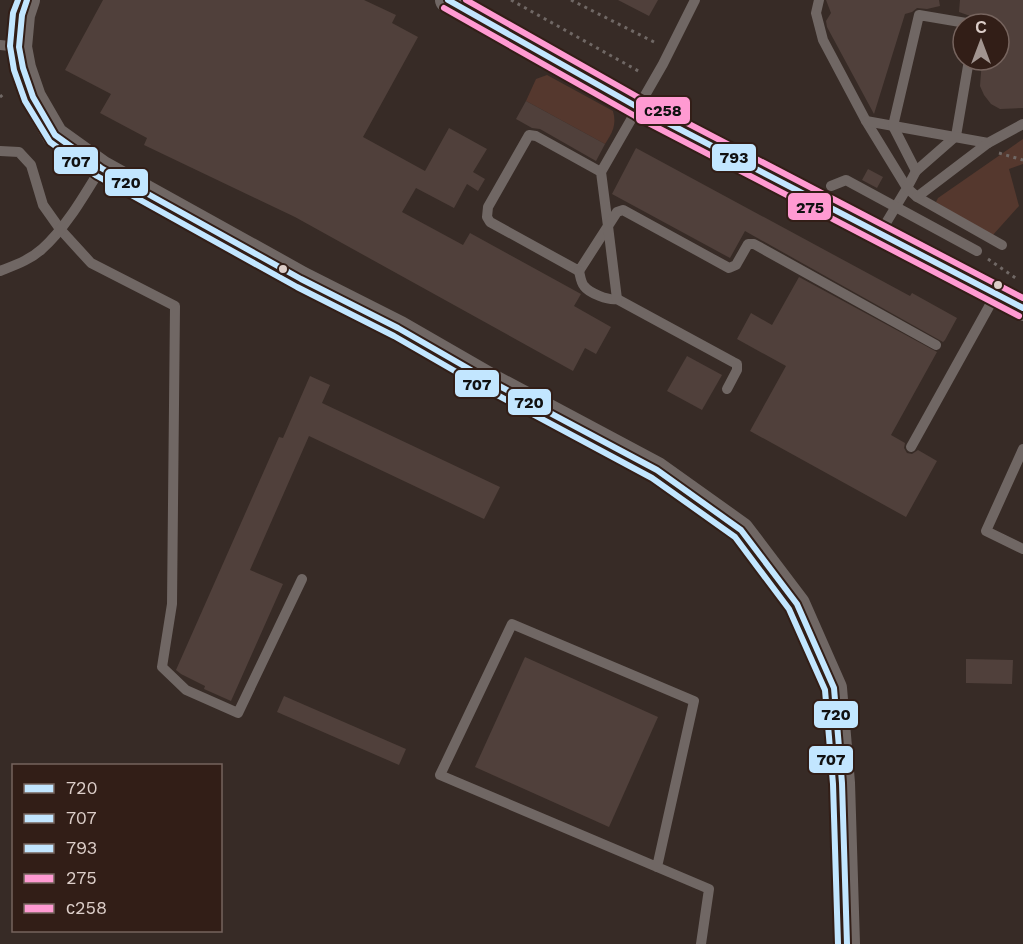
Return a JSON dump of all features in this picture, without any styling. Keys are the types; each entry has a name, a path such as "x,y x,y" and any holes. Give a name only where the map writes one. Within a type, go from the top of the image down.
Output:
{"street":[{"path":"27,0 10,46 23,68 33,97 56,135 101,168 657,470 741,530 797,604 834,688 842,783 847,944"},
{"path":"455,2 639,108 1023,308"}],"lane":[{"path":"617,299 601,172 639,108 695,0"},
{"path":"819,0 816,13 824,40 866,121 907,188 917,197 1002,245"},
{"path":"916,171 893,126 919,15 951,20"},
{"path":"880,234 916,171 956,136 967,72"},
{"path":"866,121 956,136 985,145"},
{"path":"917,197 985,145 1023,124"},
{"path":"601,172 536,136 529,135 486,212 490,222 579,271 585,287 608,300 617,299 737,364 737,370 727,389"},
{"path":"0,151 20,152 31,165 42,205 91,263 175,306 172,604 162,666 186,690 238,713 302,579"},
{"path":"0,271 24,261 42,249 60,229 101,168"},
{"path":"831,186 846,180 977,251"},
{"path":"579,271 617,212 623,210 729,268 736,265 748,244 754,244 936,345"},
{"path":"911,447 996,294"},
{"path":"1023,449 986,531 1023,549"},
{"path":"657,867 694,701 512,624 440,776 709,890 701,944"}],"path":[{"path":"511,0 654,80"},
{"path":"571,0 670,50"},
{"path":"0,97 5,93"},
{"path":"985,145 1023,160"},
{"path":"977,251 1023,283"}],"shaded area":[{"path":"547,75 613,111 613,129 605,144 526,101 536,79"},
{"path":"1023,139 1023,164 1009,169 1019,206 992,236 936,202 938,198"}],"building":[{"path":"103,0 364,0 396,15 392,23 418,37 363,137 425,171 449,128 487,149 473,172 485,179 478,191 467,184 454,208 416,188 402,212 463,245 470,233 581,294 574,306 611,327 596,354 585,348 573,371 295,217 144,145 147,138 100,113 111,94 65,70"},
{"path":"618,0 658,0 649,16"},
{"path":"826,0 939,0 940,6 927,9 917,8 905,14 874,114 827,27 826,21 831,13"},
{"path":"960,0 1023,0 1023,108 1000,109 991,104 980,86 981,72 1011,72 1011,12 959,12"},
{"path":"526,101 605,144 596,161 540,129 532,128 516,119"},
{"path":"636,148 910,296 912,293 957,318 945,340 943,342 745,231 730,258 612,194"},
{"path":"868,169 883,177 877,188 862,180"},
{"path":"799,277 937,352 891,435 905,443 904,448 907,453 912,454 918,450 937,461 906,517 750,431 786,366 737,339 751,313 772,325"},
{"path":"687,356 722,375 702,410 667,391"},
{"path":"310,376 330,385 322,403 500,487 484,519 309,436 250,570 283,584 231,701 204,689 205,686 176,670 279,437 283,438"},
{"path":"525,657 658,717 609,827 475,767"},
{"path":"966,659 1013,660 1012,684 966,683"},
{"path":"284,696 406,749 399,765 277,712"}],"transit line":[{"name":"707","path":"18,0 13,13 10,46 14,70 25,101 50,142 97,176 297,287 394,336 486,389 652,478 735,537 789,609 825,690 833,784 838,944"},
{"name":"720","path":"27,0 22,15 19,47 23,68 33,97 55,135 101,168 301,279 398,328 490,381 657,470 741,530 797,604 834,688 842,783 847,944"},
{"name":"793","path":"448,0 639,108 1023,308"},
{"name":"с258","path":"466,0 643,100 1023,298"},
{"name":"275","path":"444,8 635,116 1019,316"}]}
